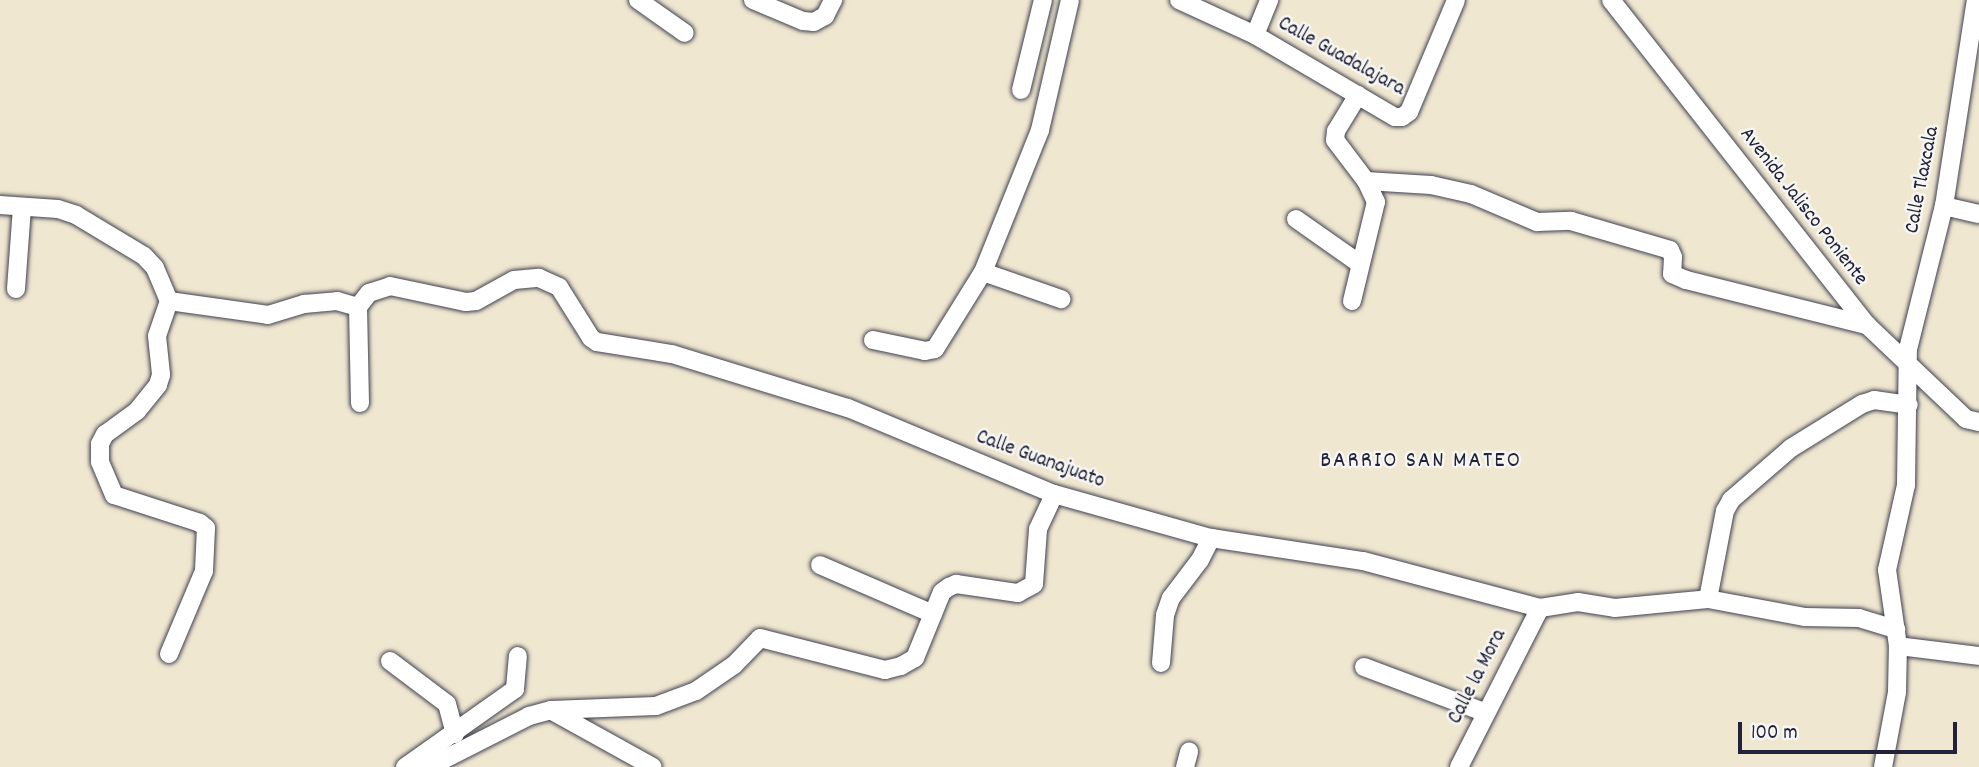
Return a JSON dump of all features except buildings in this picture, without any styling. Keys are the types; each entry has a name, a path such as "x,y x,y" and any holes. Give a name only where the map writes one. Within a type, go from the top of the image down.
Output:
{"street":[{"path":"638,0 685,33"},
{"path":"753,0 803,21 814,22 825,16 833,0"},
{"path":"1021,90 1043,0"},
{"path":"873,340 925,351 935,349 983,272 1040,130 1070,0"},
{"name":"Calle Guadalajara","path":"1179,0 1255,35 1395,117 1402,117 1409,112 1456,0"},
{"path":"1255,35 1269,0"},
{"name":"Avenida Jalisco Poniente","path":"1611,0 1867,325 1908,367 1966,419 1979,422"},
{"name":"Calle Tlaxcala","path":"1883,767 1897,692 1897,637 1887,570 1906,485 1909,337 1944,206 1975,38 1976,0"},
{"path":"1352,301 1376,202 1366,181 1335,140 1336,131 1358,95"},
{"path":"1366,181 1431,185 1471,194 1538,222 1571,221 1670,250 1674,257 1672,274 1686,280 1867,325"},
{"path":"0,205 58,209 76,215 144,256 155,268 169,301 157,336 161,374 158,385 137,411 104,434 100,462 114,495 201,523 206,528 204,571 169,654"},
{"path":"1944,206 1979,214"},
{"path":"16,289 22,207"},
{"path":"1296,219 1360,264"},
{"path":"983,272 1061,299"},
{"name":"Calle Guanajuato","path":"358,307 377,288 390,286 466,302 476,301 514,280 539,278 559,287 591,338 597,342 672,354 848,408 1054,494 1211,538 1363,561 1540,608"},
{"path":"169,301 268,315 304,304 337,301 358,307 360,403"},
{"path":"1708,599 1726,511 1731,500 1791,448 1862,404 1874,400 1909,405"},
{"path":"429,767 528,716 551,710 656,706 696,691 734,665 757,639 763,637 885,670 901,666 915,658 942,592 956,584 1018,593 1034,584 1038,529 1054,494"},
{"path":"1161,663 1165,615 1171,598 1200,560 1211,538"},
{"path":"820,565 933,614"},
{"path":"1540,608 1578,602 1615,608 1708,599 1805,617 1859,618 1897,637 1979,656"},
{"name":"Calle la Mora","path":"1459,767 1484,712 1540,608"},
{"path":"405,767 515,689 518,656"},
{"path":"390,662 447,704 455,734"},
{"path":"1364,667 1484,712"},
{"path":"551,710 653,767"}],"district":[{"name":"BARRIO SAN MATEO","path":"1421,462"}]}
